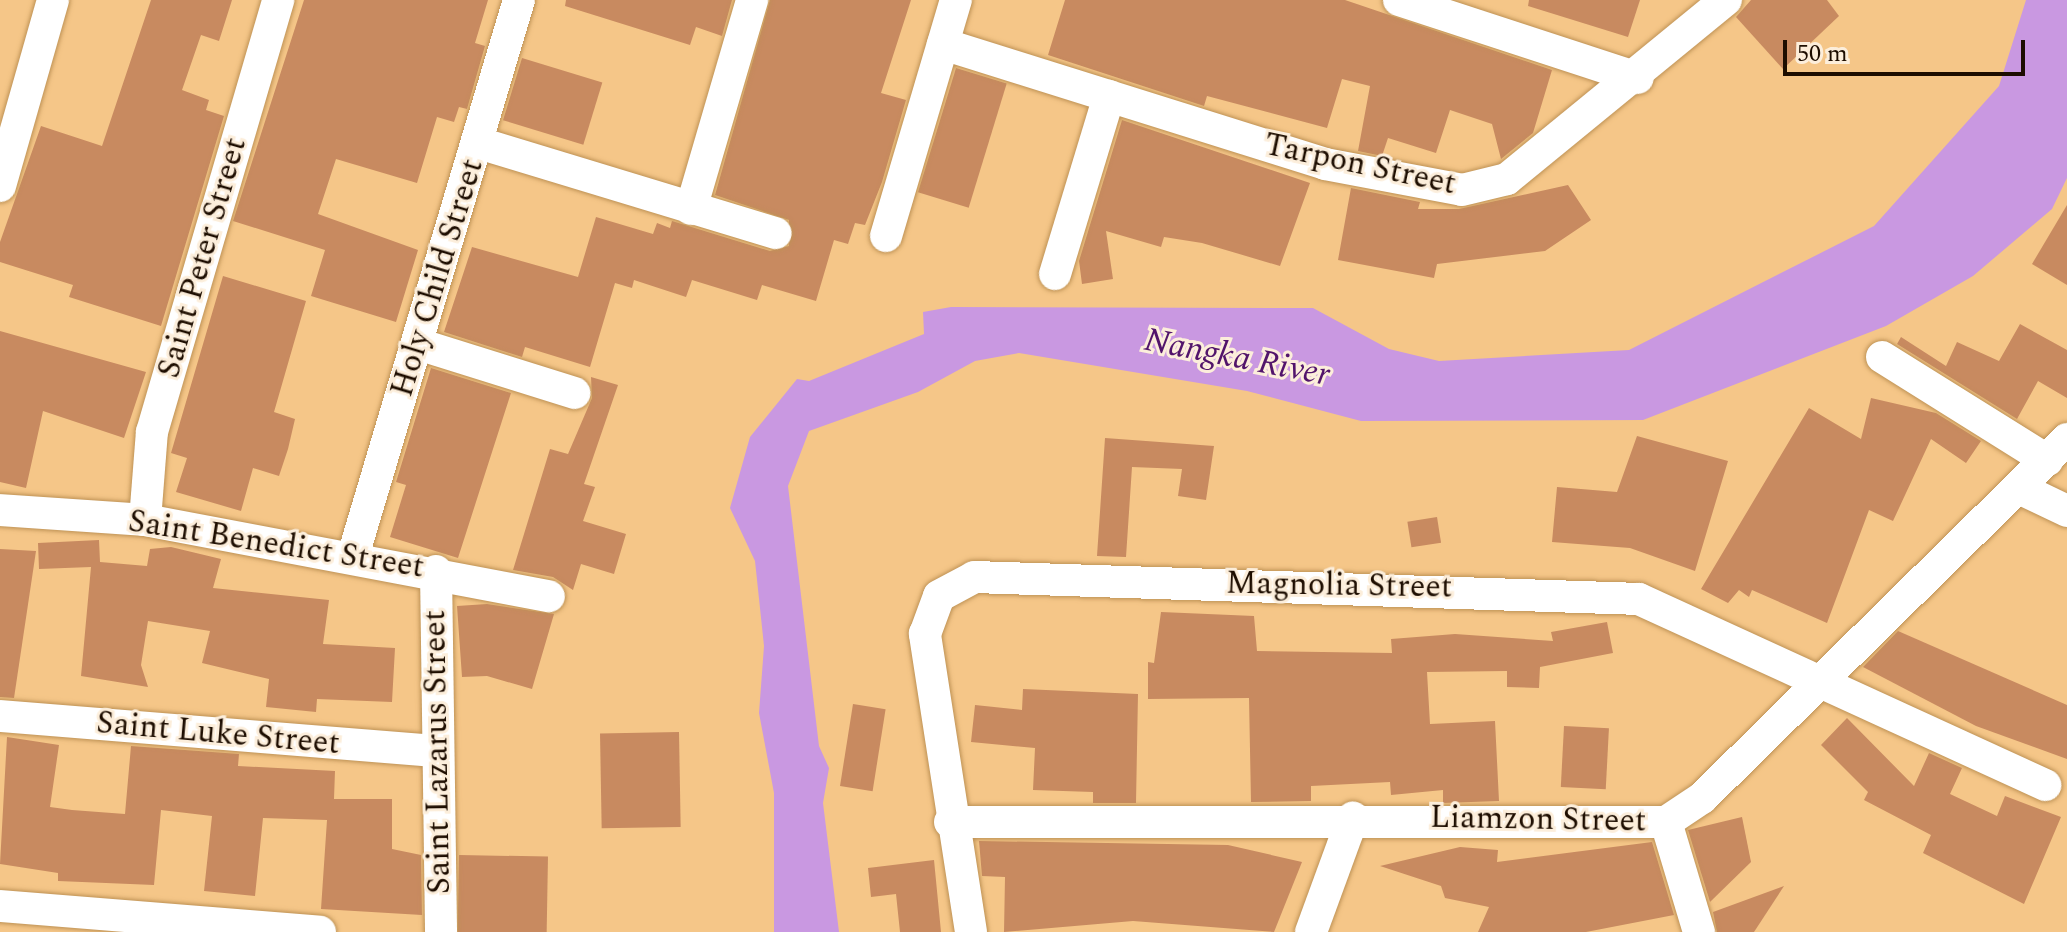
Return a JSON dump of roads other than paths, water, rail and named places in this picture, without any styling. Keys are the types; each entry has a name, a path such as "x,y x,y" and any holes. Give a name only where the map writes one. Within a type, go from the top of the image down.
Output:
{"street":[{"path":"0,186 53,0"},
{"name":"Saint Peter Street","path":"145,520 152,432 278,0"},
{"name":"Holy Child Street","path":"353,556 479,143 519,0"},
{"path":"691,209 752,0"},
{"path":"886,236 956,0"},
{"path":"1399,0 1638,78"},
{"name":"Tarpon Street","path":"943,44 1325,164 1462,190 1507,179 1638,78 1726,0"},
{"path":"1055,274 1109,96"},
{"path":"479,143 776,233"},
{"path":"418,344 574,393"},
{"path":"1882,357 2057,449"},
{"name":"Liamzon Street","path":"950,822 1353,817 1666,822 1702,798 2057,449"},
{"path":"2019,488 2067,511"},
{"name":"Saint Benedict Street","path":"0,510 145,520 436,571 549,596"},
{"name":"Saint Lazarus Street","path":"436,571 435,751 441,932"},
{"name":"Magnolia Street","path":"971,932 950,822 925,634 939,596 974,577 1639,599 2046,785"},
{"name":"Saint Luke Street","path":"0,716 435,751"},
{"path":"1311,932 1353,817"},
{"path":"1666,822 1699,932"},
{"path":"0,906 320,932"}],"water":[{"name":"Nangka River","path":"2026,0 2067,0 2067,178 2052,209 1973,276 1886,326 1643,420 1361,421 1247,391 1019,353 975,361 918,392 809,431 788,486 819,746 829,768 823,803 839,932 774,932 774,793 759,713 764,646 755,561 730,508 750,437 797,379 809,381 924,334 923,312 951,307 1313,308 1389,349 1439,361 1629,350 1874,226 1999,86"}]}
